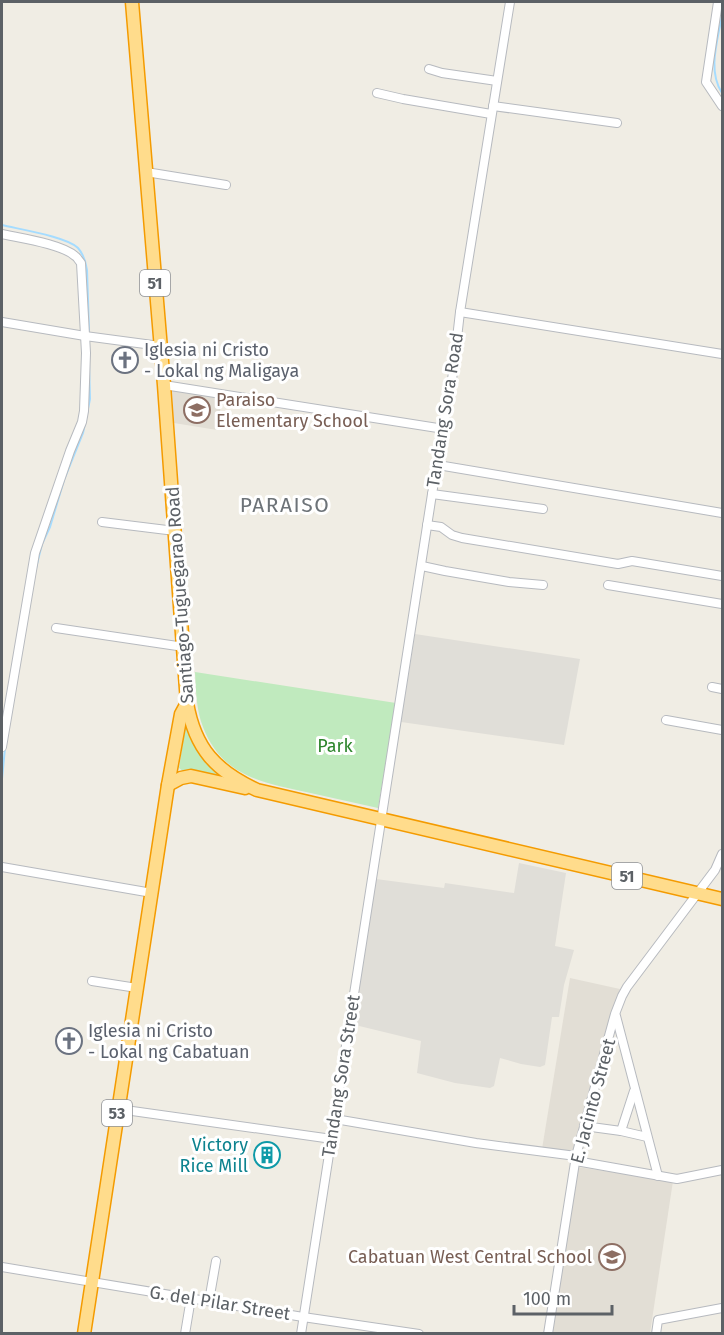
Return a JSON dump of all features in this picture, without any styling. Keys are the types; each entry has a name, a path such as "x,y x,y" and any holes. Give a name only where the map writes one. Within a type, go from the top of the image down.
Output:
{"highway":[{"name":"Santiago-Tuguegarao Road","path":"132,2 164,385 187,703 196,734 210,757 231,776 257,790 723,898"},
{"name":"53","path":"84,1334 168,785 181,714 187,703"},
{"path":"168,785 191,776 257,790"}],"street":[{"name":"Tandang Sora Road","path":"381,819 510,2"},
{"path":"718,2 706,82 723,106"},
{"path":"429,69 497,81"},
{"path":"377,93 491,114"},
{"path":"493,105 617,123"},
{"path":"146,172 226,185"},
{"path":"2,234 69,251 81,263 86,376 84,411 79,429 34,553 2,747"},
{"path":"460,312 723,354"},
{"path":"2,322 160,346"},
{"path":"164,385 444,429"},
{"path":"438,465 723,513"},
{"path":"432,494 543,509"},
{"path":"102,522 175,531"},
{"path":"427,525 444,529 462,538 517,548 618,564 632,561 723,576"},
{"path":"422,566 543,585"},
{"path":"608,585 723,604"},
{"path":"56,628 184,647"},
{"path":"712,687 723,689"},
{"path":"666,720 723,730"},
{"name":"Tandang Sora Street","path":"301,1334 381,819"},
{"name":"E. Jacinto Street","path":"548,1334 576,1159 615,1014 627,987 715,870 723,854"},
{"path":"2,867 152,893"},
{"path":"92,981 137,988"},
{"path":"615,1014 658,1176"},
{"path":"621,1131 634,1089"},
{"path":"118,1109 332,1139"},
{"path":"334,1119 576,1159 677,1179 723,1170"},
{"path":"584,1126 647,1137"},
{"path":"209,1301 216,1262"},
{"name":"G. del Pilar Street","path":"2,1267 419,1334"},
{"path":"185,1334 191,1298"},
{"path":"656,1334 658,1320 723,1308"}],"shaded area":[{"name":"Paraiso Elementary School","path":"172,389 222,398 217,430 174,423"},
{"path":"415,634 580,659 564,745 401,722"},
{"path":"519,863 566,873 555,946 574,950 564,985 559,1017 552,1017 545,1065 540,1067 500,1058 494,1086 490,1088 455,1083 417,1073 421,1041 351,1024 376,879 444,888 445,883 514,893"},
{"path":"570,978 620,989 572,1155 542,1149"},
{"name":"Cabatuan West Central School","path":"577,1167 673,1181 650,1333 551,1334"}],"green space":[{"name":"Park","path":"195,672 396,703 378,808 274,785 245,774 232,766 211,743 203,727 198,707"},
{"path":"187,716 197,749 206,763 220,776 190,770 183,771 179,768"}],"waterway":[{"path":"722,15 714,65 722,93"},
{"path":"2,225 64,240 78,248 87,270 89,330"},
{"path":"36,568 64,480 83,433 90,399 89,363"},
{"path":"2,779 5,748"}],"place":[{"name":"Iglesia ni Cristo - Lokal ng Maligaya","path":"125,360"},
{"name":"Paraiso Elementary School","path":"197,410"},
{"name":"Iglesia ni Cristo - Lokal ng Cabatuan","path":"69,1041"},
{"name":"Victory Rice Mill","path":"267,1155"},
{"name":"Cabatuan West Central School","path":"612,1257"}],"district":[{"name":"PARAISO","path":"285,505"}]}
